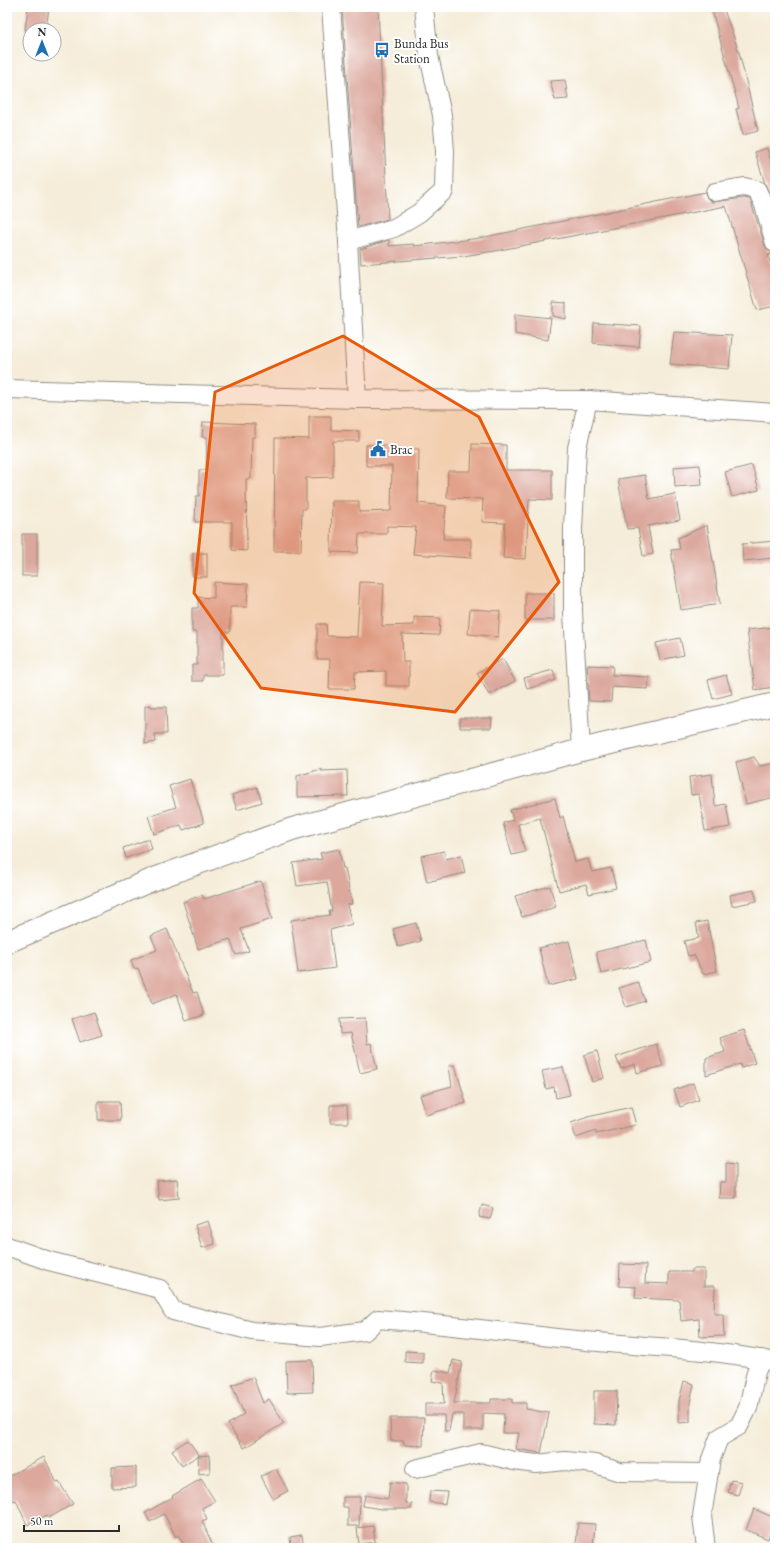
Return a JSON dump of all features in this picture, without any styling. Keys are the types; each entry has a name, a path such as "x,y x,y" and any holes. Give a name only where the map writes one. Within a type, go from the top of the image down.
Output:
{"main road":[{"path":"7,942 154,879 292,829 581,750 775,704"}],"street":[{"path":"331,7 348,242 357,399"},
{"path":"348,242 394,228 419,213 444,191 445,151 442,122 429,56 424,7"},
{"path":"716,192 744,187 757,190 764,205 775,243"},
{"path":"7,389 357,399 588,400 775,413"},
{"path":"581,750 573,612 573,529 577,448 588,400"},
{"path":"7,1246 49,1261 160,1289 173,1311 252,1331 320,1337 365,1331 378,1319 448,1324 586,1340 691,1348 768,1360"},
{"path":"706,1548 702,1516 711,1459 719,1438 739,1426 748,1408 756,1372 768,1360"},
{"path":"415,1469 481,1453 514,1461 536,1464 565,1461 594,1464 620,1472 708,1472"}],"highlighted area":[{"path":"343,336 479,417 559,582 455,712 261,688 194,593 215,392"}],"building":[{"path":"28,7 49,7 47,22 26,22"},
{"path":"342,7 378,7 388,219 358,227"},
{"path":"711,7 723,7 739,52 758,131 743,135 736,109 739,108"},
{"path":"565,80 568,99 555,100 550,81"},
{"path":"767,148 775,175 775,205 765,184 755,152"},
{"path":"705,192 707,198 712,202 744,198 750,199 765,246 768,251 775,253 768,255 775,277 775,306 757,310 726,206 495,251 463,256 361,264 360,249 389,240 389,246 414,244 414,246 480,238"},
{"path":"553,302 566,303 566,319 553,316"},
{"path":"515,314 551,318 548,340 515,334"},
{"path":"594,323 641,326 639,347 593,343"},
{"path":"674,332 732,335 729,369 670,364"},
{"path":"309,416 331,416 331,430 359,431 359,441 333,441 333,477 306,478 306,509 302,509 301,551 274,551 275,438 309,439"},
{"path":"203,422 255,424 255,437 252,437 251,479 246,479 247,551 232,550 232,522 195,522 196,496 199,496 199,470 206,470 207,437 202,437"},
{"path":"472,444 506,445 506,470 552,470 552,500 529,499 526,559 503,558 505,523 482,522 483,499 447,498 448,471 471,471"},
{"path":"366,445 391,445 391,448 419,449 418,503 446,506 443,539 471,539 471,558 413,554 416,527 387,526 387,534 359,534 358,553 331,552 332,501 359,501 359,512 391,511 392,466 366,466"},
{"path":"700,465 702,485 675,487 674,467"},
{"path":"752,465 759,490 732,497 725,472"},
{"path":"645,475 649,499 675,494 680,520 648,526 653,554 643,556 638,528 627,529 618,479"},
{"path":"707,525 720,604 681,610 671,550 680,549 678,538"},
{"path":"22,534 37,534 37,576 22,576"},
{"path":"775,541 775,558 743,561 742,544"},
{"path":"193,553 207,553 207,577 193,577"},
{"path":"214,582 248,584 247,607 230,607 230,632 223,632 223,675 203,675 203,681 192,681 192,665 197,665 197,632 192,632 192,608 198,608 198,597 214,598"},
{"path":"360,582 384,583 382,626 414,625 414,617 440,618 439,635 402,634 403,662 409,662 409,686 386,686 386,671 355,672 354,689 329,689 330,659 317,659 317,624 326,624 327,636 357,637"},
{"path":"525,593 554,593 554,620 525,620"},
{"path":"470,609 500,611 498,637 468,634"},
{"path":"775,627 775,687 755,690 747,630"},
{"path":"680,638 684,655 660,660 656,643"},
{"path":"503,659 515,681 489,695 477,673"},
{"path":"587,665 613,666 612,675 649,677 648,689 612,687 611,702 589,701"},
{"path":"553,670 556,680 527,689 524,678"},
{"path":"726,675 732,694 713,699 708,680"},
{"path":"151,705 151,707 166,707 167,734 155,734 156,742 145,744 145,706"},
{"path":"460,718 492,718 491,728 460,728"},
{"path":"754,757 760,766 775,763 775,797 746,804 736,762"},
{"path":"321,769 321,771 347,770 348,796 297,797 297,776"},
{"path":"712,774 715,806 726,804 730,827 705,831 699,794 691,795 689,777"},
{"path":"190,779 204,823 183,830 181,825 154,834 148,816 176,807 169,786"},
{"path":"257,787 262,802 237,810 232,795"},
{"path":"555,798 560,818 563,816 575,862 588,859 592,872 611,868 616,888 589,894 586,884 559,891 540,818 518,824 525,852 512,855 503,823 513,820 510,810"},
{"path":"149,839 152,849 126,858 123,848"},
{"path":"339,849 343,868 345,868 352,904 347,905 352,924 330,930 335,968 298,973 291,920 330,915 329,911 332,911 327,882 297,886 293,863 322,859 320,853"},
{"path":"444,851 446,859 461,855 465,873 427,882 421,856"},
{"path":"261,881 272,919 241,929 249,951 236,955 230,939 198,949 183,902 202,895 204,899"},
{"path":"550,886 556,907 522,917 515,896"},
{"path":"754,890 757,901 732,906 730,895"},
{"path":"707,921 717,971 703,974 694,955 688,956 684,941 699,938 696,923"},
{"path":"416,923 421,941 398,947 393,929"},
{"path":"167,929 193,993 197,992 204,1015 186,1021 177,994 152,1004 138,968 134,969 131,960 157,950 151,936"},
{"path":"646,940 651,962 601,974 596,952"},
{"path":"569,941 578,979 548,986 539,948"},
{"path":"638,982 645,1001 626,1007 619,988"},
{"path":"94,1012 102,1035 80,1042 72,1019"},
{"path":"365,1018 367,1044 371,1043 377,1069 360,1073 351,1033 340,1034 339,1019"},
{"path":"744,1030 755,1063 741,1068 740,1064 706,1075 706,1058 725,1052 720,1038"},
{"path":"656,1044 663,1066 637,1073 635,1064 621,1069 616,1057"},
{"path":"597,1051 604,1078 592,1082 584,1055"},
{"path":"455,1065 466,1103 426,1115 420,1095 452,1086 449,1066"},
{"path":"563,1067 570,1095 556,1098 554,1087 546,1089 542,1071"},
{"path":"693,1083 699,1100 680,1107 674,1090"},
{"path":"98,1101 120,1101 121,1120 98,1120"},
{"path":"330,1105 347,1105 348,1123 330,1123"},
{"path":"631,1107 636,1125 596,1134 596,1131 576,1138 571,1123 588,1117"},
{"path":"726,1163 736,1164 736,1198 719,1198 720,1182 726,1182"},
{"path":"177,1179 179,1198 159,1200 157,1181"},
{"path":"482,1205 493,1208 490,1219 479,1217"},
{"path":"208,1221 215,1244 202,1248 195,1225"},
{"path":"620,1264 646,1265 645,1283 669,1284 669,1272 692,1272 692,1269 704,1269 704,1286 715,1286 714,1314 723,1314 724,1336 700,1337 699,1319 681,1321 679,1300 635,1298 636,1287 619,1286"},
{"path":"405,1351 423,1352 423,1363 405,1362"},
{"path":"312,1360 313,1392 287,1393 286,1361"},
{"path":"453,1360 462,1362 454,1403 491,1403 491,1399 512,1399 512,1403 526,1403 526,1409 549,1413 541,1453 516,1449 519,1433 503,1433 504,1414 483,1413 483,1430 463,1430 463,1414 452,1414 449,1431 445,1431 444,1415 425,1415 425,1404 444,1404 443,1383 432,1381 434,1370 450,1373"},
{"path":"253,1377 263,1403 269,1399 284,1423 244,1448 228,1424 244,1414 232,1385"},
{"path":"684,1381 694,1384 690,1403 690,1422 679,1423 679,1401"},
{"path":"594,1391 617,1391 616,1425 594,1424"},
{"path":"390,1418 424,1418 423,1446 404,1445 404,1441 391,1441"},
{"path":"188,1440 199,1455 182,1466 172,1450"},
{"path":"209,1455 210,1473 199,1474 198,1456"},
{"path":"44,1457 57,1483 59,1482 73,1504 49,1518 47,1515 27,1525 16,1500 13,1501 7,1490 7,1477"},
{"path":"136,1467 136,1487 112,1488 112,1468"},
{"path":"276,1469 288,1491 273,1499 261,1476"},
{"path":"201,1479 215,1501 202,1508 207,1519 202,1521 214,1548 186,1548 178,1535 176,1537 164,1514 150,1522 145,1513"},
{"path":"731,1480 742,1482 738,1495 728,1492"},
{"path":"390,1482 406,1484 406,1503 412,1504 411,1509 381,1509 363,1506 365,1495 388,1499"},
{"path":"430,1491 447,1492 445,1504 429,1502"},
{"path":"343,1497 360,1497 359,1526 348,1526 348,1507 343,1507"},
{"path":"754,1509 775,1518 768,1539 746,1530"},
{"path":"578,1523 595,1524 593,1547 576,1546"},
{"path":"373,1526 375,1542 359,1544 357,1528"},
{"path":"302,1535 304,1548 291,1548 290,1537"}],"place":[{"name":"Bunda Bus Station","path":"382,50"},
{"name":"Brac","path":"378,449"}]}
